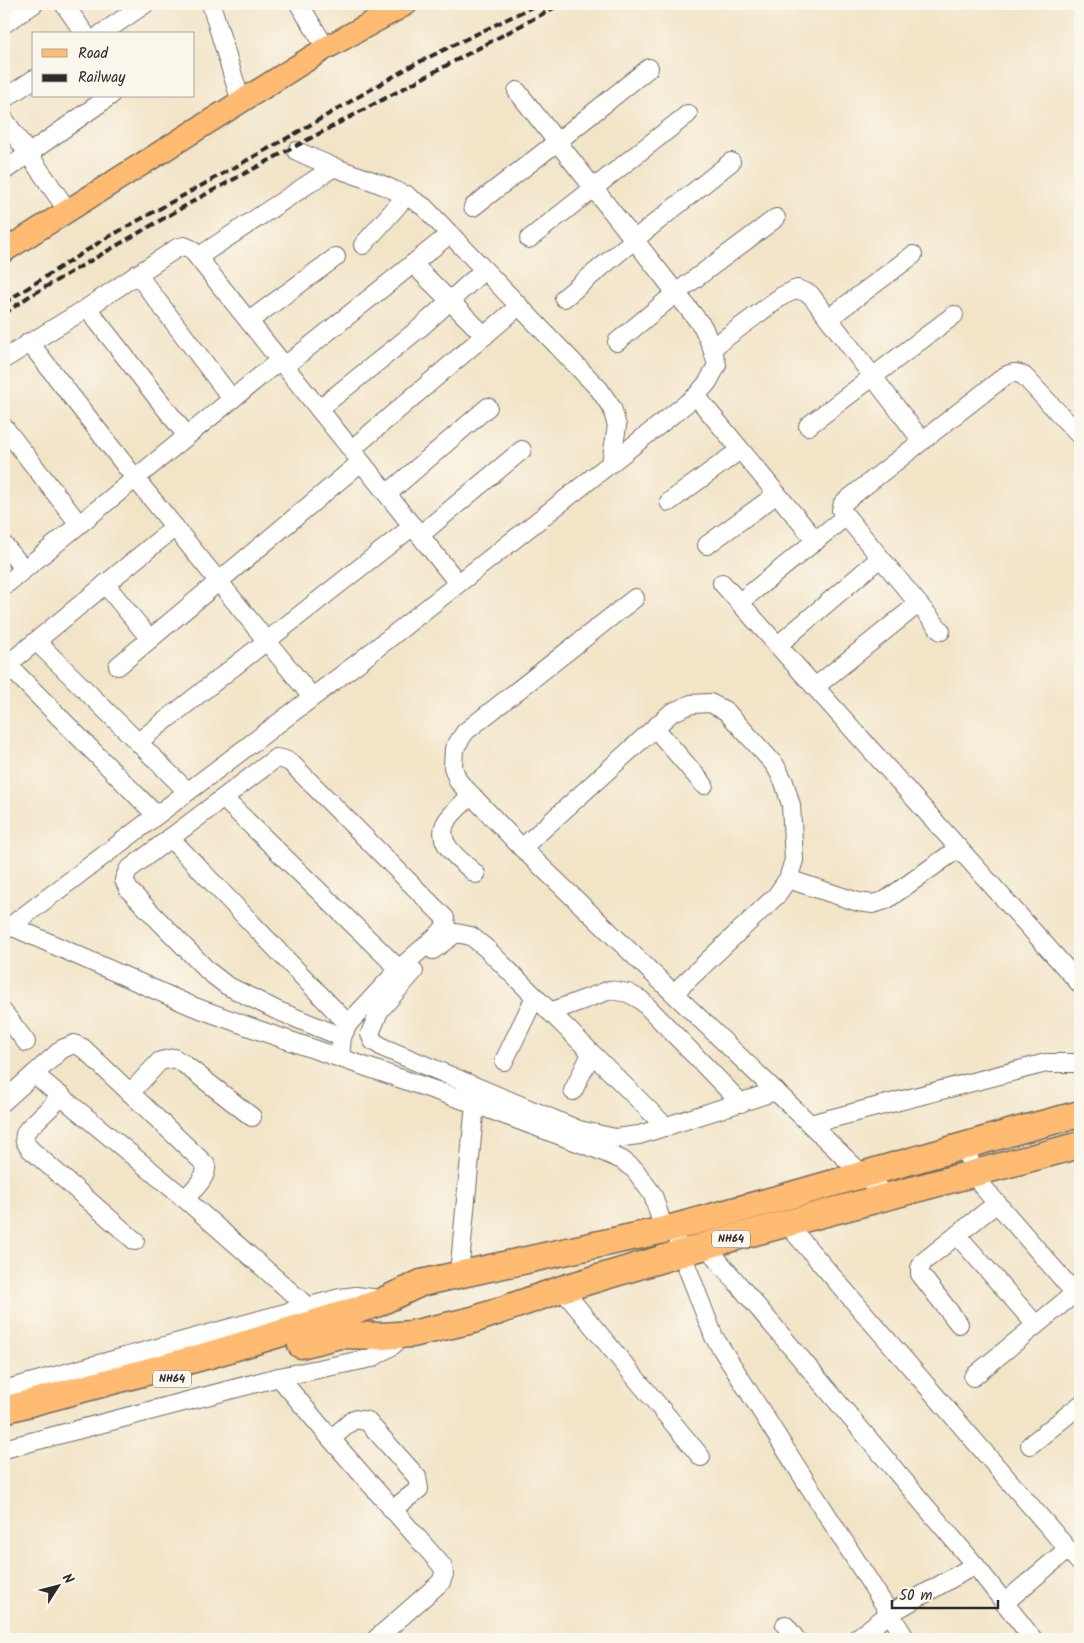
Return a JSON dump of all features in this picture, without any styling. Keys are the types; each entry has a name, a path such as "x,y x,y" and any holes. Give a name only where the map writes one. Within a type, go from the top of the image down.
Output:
{"highway":[{"name":"NH64","path":"4,1424 339,1326 384,1300 421,1283 669,1228 1080,1114"},
{"name":"NH64","path":"4,1410 206,1356 339,1326 404,1335 473,1320 562,1289 706,1246 1080,1145"}],"main road":[{"path":"4,251 326,48 406,4"}],"street":[{"path":"4,24 34,4"},
{"path":"64,4 84,32"},
{"path":"104,32 145,4"},
{"path":"211,4 241,102"},
{"path":"299,4 326,48"},
{"path":"473,207 649,68"},
{"path":"4,99 32,80"},
{"path":"517,91 702,327 712,348 717,366 708,382 696,396 458,583 7,928 192,1006 475,1104 599,1150 622,1160 636,1170 653,1195 669,1228 714,1337 906,1639"},
{"path":"4,170 107,98"},
{"path":"529,239 688,114"},
{"path":"4,119 68,211"},
{"path":"297,151 407,195 424,207 598,389 612,408 617,426 611,463"},
{"path":"564,298 732,162"},
{"path":"198,257 334,167"},
{"path":"363,245 407,195"},
{"path":"617,342 676,292 776,218"},
{"path":"4,586 232,399 413,264 450,234"},
{"path":"4,358 87,308 177,248 184,246 191,249 458,583"},
{"path":"829,318 914,255"},
{"path":"249,321 336,257"},
{"path":"413,264 485,336"},
{"path":"319,409 450,301 484,270"},
{"path":"137,274 232,399"},
{"path":"712,348 782,296 797,289 810,294 922,441"},
{"path":"118,666 219,582 519,306"},
{"path":"87,308 187,436"},
{"path":"808,426 954,316"},
{"path":"29,342 135,478 312,696"},
{"path":"941,631 841,510 844,503 1005,376 1018,372 1024,376 1080,436"},
{"path":"696,396 816,541"},
{"path":"387,494 488,407"},
{"path":"4,427 79,524"},
{"path":"138,742 267,641 522,450"},
{"path":"669,502 740,450"},
{"path":"707,546 777,494"},
{"path":"740,602 846,516"},
{"path":"156,815 5,663 36,640 175,526"},
{"path":"4,545 24,569"},
{"path":"778,645 880,558"},
{"path":"722,583 1080,984"},
{"path":"105,584 150,639"},
{"path":"635,598 465,732 454,749 453,767 458,781 522,848 888,1197"},
{"path":"815,687 918,604"},
{"path":"36,640 187,792"},
{"path":"522,848 672,713 691,704 710,703 726,711 775,765 784,782 791,804 794,860 788,879 776,896 674,993"},
{"path":"655,728 704,785"},
{"path":"340,1057 345,1030 399,969 440,932 446,924 446,918 290,762 276,758 128,870 124,880 129,890 208,971 226,985 276,1010 345,1030"},
{"path":"472,795 445,823 442,837 447,847 476,874"},
{"path":"223,798 399,969"},
{"path":"170,838 345,1030"},
{"path":"788,879 858,902 873,904 886,900 959,848"},
{"path":"666,1127 487,949 471,936 456,933 433,951 380,1011 370,1034 373,1041 384,1048 579,1130 614,1138 639,1135 666,1127 741,1103 776,1091"},
{"path":"550,1012 610,990 628,993 641,1000 741,1103"},
{"path":"504,1061 535,997"},
{"path":"4,1014 26,1042"},
{"path":"4,1101 62,1049 74,1044 83,1048 206,1165 207,1170 204,1175 185,1198"},
{"path":"573,1091 591,1054"},
{"path":"130,1093 160,1061 174,1058 252,1117"},
{"path":"810,1124 1046,1063 1080,1063"},
{"path":"34,1074 185,1198 308,1307"},
{"path":"62,1096 28,1128 24,1134 25,1142 30,1149 135,1241"},
{"path":"459,1274 475,1104"},
{"path":"965,1145 974,1174 1077,1296 1036,1325 973,1376"},
{"path":"959,1324 920,1274 920,1268 923,1262 997,1203"},
{"path":"786,1224 1080,1563"},
{"path":"957,1235 1036,1325"},
{"path":"706,1246 975,1565 1033,1639"},
{"path":"562,1289 701,1457"},
{"path":"4,1390 340,1298 356,1296 384,1300"},
{"path":"4,1448 279,1377 372,1358 393,1345 404,1335"},
{"path":"279,1377 442,1567 444,1574 441,1582 376,1639"},
{"path":"1030,1445 1080,1405"},
{"path":"331,1439 354,1419 367,1421 407,1464 417,1477 419,1489 392,1510"},
{"path":"1004,1603 1068,1549"},
{"path":"856,1639 889,1614 975,1565"},
{"path":"784,1625 796,1639"}],"railway":[{"path":"4,303 103,240 291,136 413,65 538,4"},
{"path":"4,314 28,297 197,199 561,4"}]}
